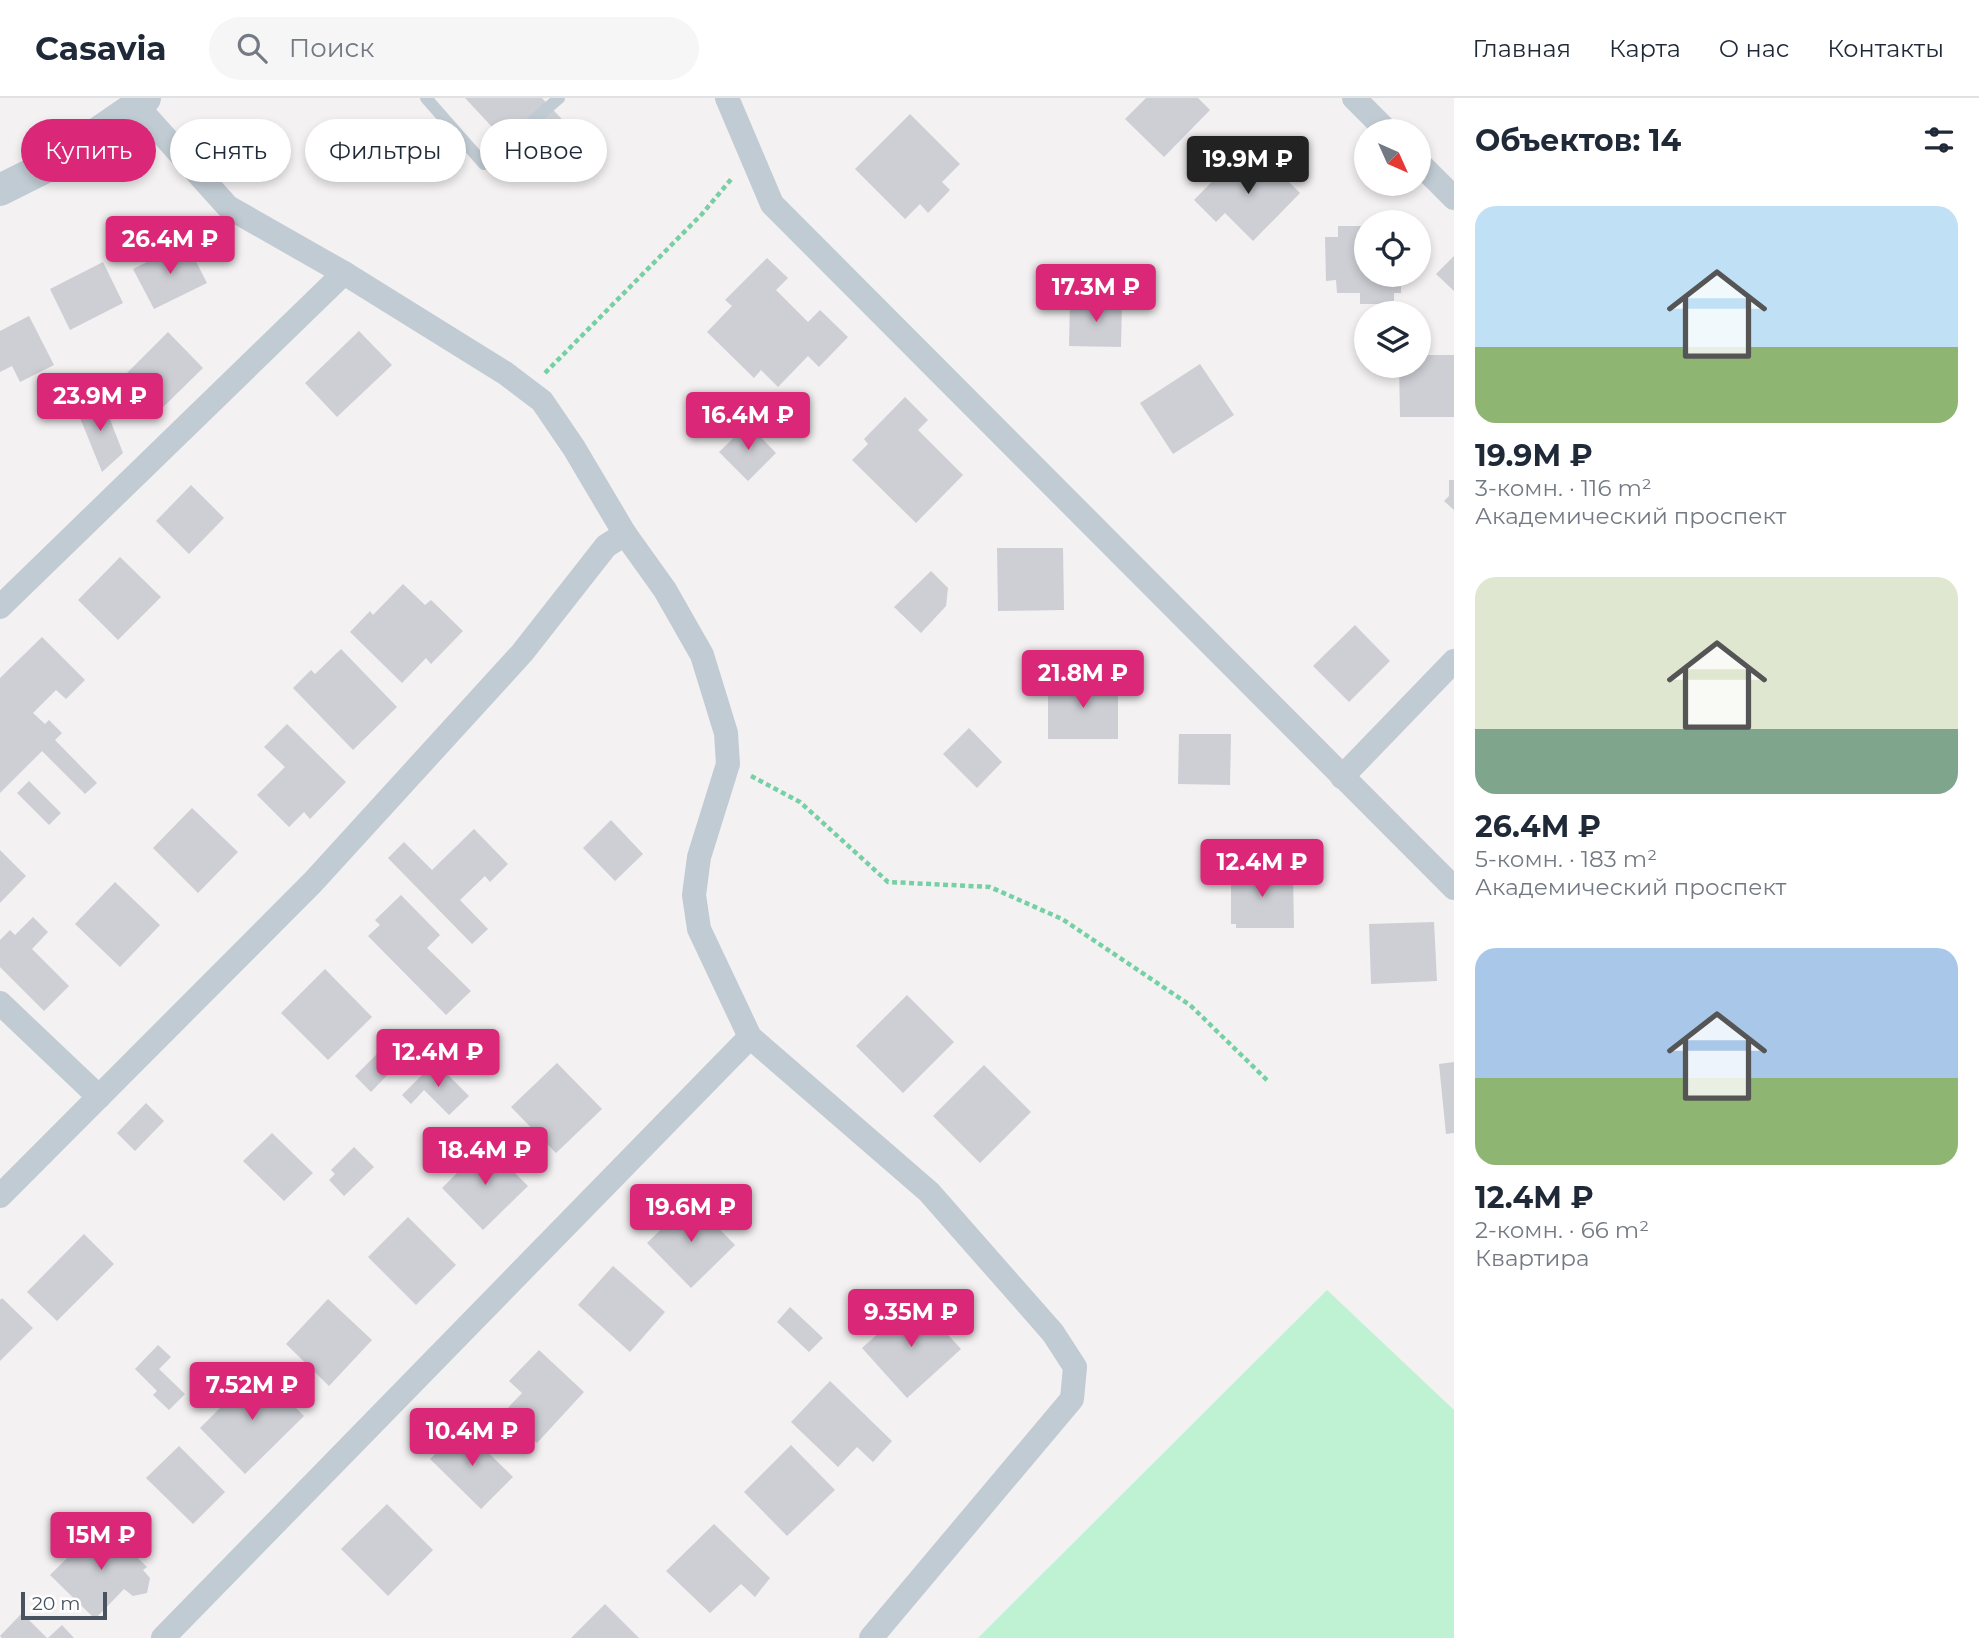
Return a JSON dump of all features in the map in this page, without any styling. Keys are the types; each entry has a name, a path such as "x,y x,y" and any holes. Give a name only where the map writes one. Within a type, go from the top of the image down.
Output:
{"street":[{"path":"727,98 772,204 1454,888"},
{"path":"1354,98 1375,119"},
{"path":"0,190 54,163 141,102 228,207 344,273 505,373 542,401 574,448 625,534 665,590 702,655 726,733 728,764 699,858 694,895 699,929 750,1037 929,1192 1054,1333 1075,1367 1072,1399 871,1638"},
{"path":"1432,176 1454,198"},
{"path":"0,607 344,273"},
{"path":"0,1196 313,882 522,653 606,546 625,534"},
{"path":"1342,777 1454,660"},
{"path":"0,1003 99,1097"},
{"path":"163,1638 750,1037"}],"lane":[{"path":"426,98 484,164 559,98"}],"path":[{"path":"528,390 702,214 751,155"},
{"path":"728,764 800,802 888,882 989,887 1062,919 1190,1005 1269,1082"}],"green space":[{"path":"1327,1290 1454,1410 1454,1638 978,1638"}],"building":[{"path":"465,98 542,98 562,119 485,119"},
{"path":"1146,98 1198,98 1210,110 1164,157 1125,119"},
{"path":"910,114 960,164 942,182 950,190 928,213 920,204 905,219 855,169"},
{"path":"1241,152 1264,174 1272,165 1300,193 1253,241 1225,213 1216,222 1194,200"},
{"path":"1338,226 1354,226 1354,287 1401,287 1401,293 1394,293 1394,301 1360,301 1360,293 1337,293 1336,280 1326,281 1325,237 1338,237"},
{"path":"186,242 207,283 154,309 133,269"},
{"path":"1454,256 1454,291 1436,274"},
{"path":"767,258 788,278 776,290 808,322 820,310 848,337 819,367 808,356 778,387 761,370 754,378 707,332 732,306 725,300"},
{"path":"103,262 123,303 70,330 50,289"},
{"path":"1070,300 1122,301 1121,347 1069,346"},
{"path":"29,316 54,365 20,382 12,366 0,372 0,331"},
{"path":"359,331 392,365 337,417 305,383"},
{"path":"168,332 203,368 157,413 122,378"},
{"path":"1431,355 1454,355 1454,417 1400,417 1399,378 1431,378"},
{"path":"1200,364 1234,415 1173,454 1140,403"},
{"path":"905,397 928,420 918,430 963,475 916,523 852,460 868,444 864,439"},
{"path":"102,399 123,453 102,472 76,408"},
{"path":"748,424 776,453 748,481 719,452"},
{"path":"1449,480 1454,480 1454,510 1444,501 1449,496"},
{"path":"191,485 224,518 189,554 156,521"},
{"path":"997,548 1063,548 1064,610 998,611"},
{"path":"120,557 161,597 118,640 78,600"},
{"path":"931,571 948,588 946,606 921,633 894,607"},
{"path":"403,584 425,605 431,600 463,631 431,664 426,658 402,683 350,632 370,611 373,615"},
{"path":"1355,625 1390,661 1349,702 1313,666"},
{"path":"42,637 85,680 66,699 56,690 33,713 45,724 49,720 62,733 55,740 97,783 85,794 42,751 0,793 0,678"},
{"path":"341,649 397,707 353,750 293,688 311,670 315,674"},
{"path":"1048,682 1118,682 1118,739 1048,739"},
{"path":"287,724 346,782 310,819 304,812 289,827 257,795 285,767 264,747"},
{"path":"969,728 1002,762 977,788 943,754"},
{"path":"1179,734 1231,734 1230,785 1178,784"},
{"path":"29,781 61,813 49,825 17,793"},
{"path":"192,808 238,852 198,893 153,848"},
{"path":"611,820 643,854 615,881 583,848"},
{"path":"474,829 508,864 490,882 485,876 460,900 488,929 472,944 388,858 404,842 432,870"},
{"path":"0,850 26,876 0,903"},
{"path":"1244,867 1270,867 1270,873 1289,873 1289,877 1293,876 1294,928 1236,928 1236,924 1231,924 1231,874 1244,873"},
{"path":"115,882 160,925 120,967 75,924"},
{"path":"401,895 440,935 427,948 471,991 446,1015 368,936 380,925 375,920"},
{"path":"33,917 48,932 32,949 69,986 44,1011 0,967 0,940 10,930 15,935"},
{"path":"1434,922 1437,981 1371,984 1369,924"},
{"path":"325,969 372,1017 328,1060 281,1013"},
{"path":"907,995 954,1042 903,1093 856,1046"},
{"path":"377,1054 393,1069 371,1092 355,1076"},
{"path":"435,1062 469,1096 449,1115 424,1090 411,1104 402,1095"},
{"path":"1454,1062 1454,1133 1446,1134 1439,1064"},
{"path":"557,1063 602,1109 556,1153 511,1107"},
{"path":"984,1065 1031,1112 980,1163 933,1116"},
{"path":"146,1103 164,1121 135,1151 117,1133"},
{"path":"272,1133 313,1173 284,1201 243,1161"},
{"path":"486,1144 528,1186 483,1230 442,1188"},
{"path":"354,1147 374,1167 344,1196 329,1180 335,1174 331,1170"},
{"path":"691,1200 735,1245 691,1288 647,1243"},
{"path":"408,1217 456,1265 416,1305 368,1257"},
{"path":"84,1234 114,1264 57,1321 27,1292"},
{"path":"613,1266 665,1312 630,1352 578,1305"},
{"path":"2,1298 33,1328 0,1361 0,1300"},
{"path":"328,1299 372,1340 329,1386 286,1344"},
{"path":"916,1300 961,1349 907,1398 862,1348"},
{"path":"790,1307 823,1338 809,1352 777,1322"},
{"path":"158,1345 171,1357 159,1369 185,1394 169,1410 153,1395 157,1391 135,1369"},
{"path":"539,1350 584,1392 537,1443 504,1412 522,1393 509,1381"},
{"path":"258,1370 304,1416 245,1474 200,1428"},
{"path":"830,1381 892,1441 873,1462 857,1447 838,1467 791,1422"},
{"path":"462,1427 513,1477 481,1509 430,1459"},
{"path":"791,1445 835,1490 787,1536 744,1492"},
{"path":"179,1446 225,1492 193,1524 146,1478"},
{"path":"387,1504 433,1550 388,1596 341,1549"},
{"path":"102,1523 147,1567 143,1570 150,1578 147,1593 133,1596 124,1589 95,1619 50,1575"},
{"path":"714,1524 770,1578 755,1597 741,1584 710,1613 666,1571"},
{"path":"605,1604 639,1638 571,1638"},
{"path":"22,1613 47,1638 0,1636"},
{"path":"62,1625 74,1638 48,1638"}]}
